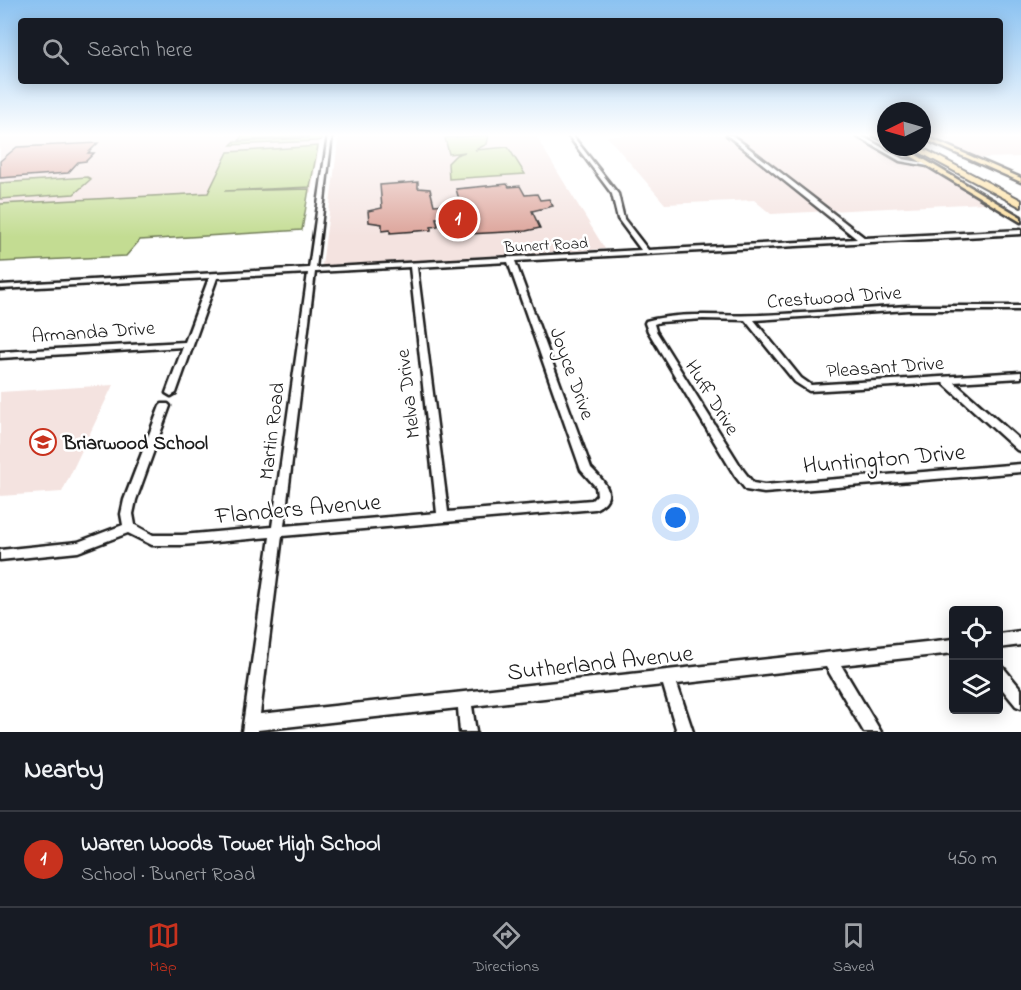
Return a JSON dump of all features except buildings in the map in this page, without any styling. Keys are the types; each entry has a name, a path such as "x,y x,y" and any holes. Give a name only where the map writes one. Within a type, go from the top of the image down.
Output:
{"highway":[{"path":"956,169 1021,204"},
{"path":"971,169 1021,195"}],"main road":[{"path":"937,169 1021,220"},
{"path":"997,169 1021,180"}],"street":[{"name":"Martin Road","path":"250,727 326,169"},
{"path":"596,169 615,194 621,219 646,252"},
{"path":"773,169 863,240"},
{"name":"Bunert Road","path":"0,287 312,272 1021,232"},
{"name":"Joyce Drive","path":"511,260 586,470 601,485 603,496"},
{"name":"Melva Drive","path":"413,266 443,517"},
{"path":"171,393 213,276"},
{"name":"Crestwood Drive","path":"649,323 703,317 748,318 908,308 1021,308"},
{"name":"Pleasant Drive","path":"748,318 798,380 809,388 1021,375"},
{"name":"Huff Drive","path":"649,323 652,332 739,473 750,487"},
{"name":"Armanda Drive","path":"0,355 188,344"},
{"path":"946,380 1021,447"},
{"path":"0,555 78,547 129,528 127,514 130,500 165,406"},
{"name":"Huntington Drive","path":"750,487 771,488 1021,468"},
{"name":"Flanders Avenue","path":"129,528 144,538 161,541 584,506 595,504 603,496"},
{"path":"1003,640 1021,638"},
{"name":"Sutherland Avenue","path":"250,727 464,699 949,647"},
{"path":"830,660 873,732"},
{"path":"1003,677 1021,701"},
{"path":"668,678 685,732"},
{"path":"464,699 468,732"}],"shaded area":[{"path":"0,169 315,169 311,193 0,204"},
{"path":"335,169 556,169 605,249 322,266"},
{"path":"635,169 931,169 985,203 771,214 754,200 665,204"},
{"name":"Briarwood School","path":"113,385 62,492 0,496 0,392"}],"green space":[{"path":"220,169 313,169 310,187 224,191 309,189 302,230 140,240 126,256 0,262 0,204 208,193"},
{"path":"448,169 522,169 525,174 449,179"},
{"path":"87,177 91,179 74,194 0,199 0,183"}],"place":[{"name":"Warren Woods Tower High School","path":"458,219"},
{"name":"Briarwood School","path":"43,442"}]}
